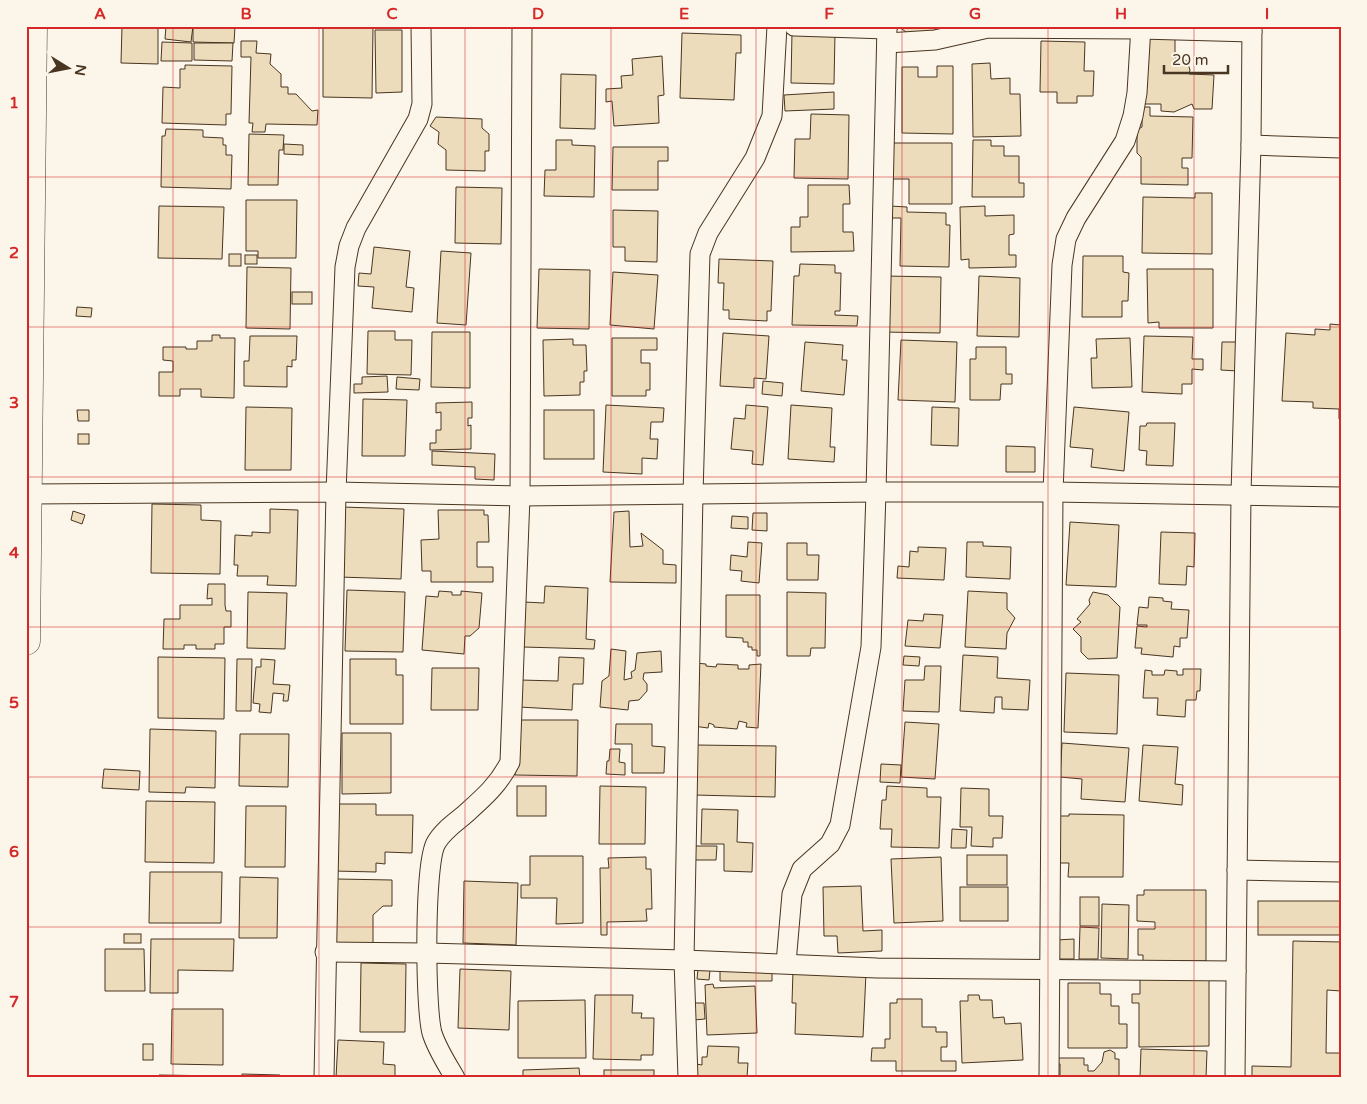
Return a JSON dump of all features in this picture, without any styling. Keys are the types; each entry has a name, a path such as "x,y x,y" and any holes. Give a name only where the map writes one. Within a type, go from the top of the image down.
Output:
{"highway":[{"path":"26,641 33,26"}],"street":[{"path":"324,1078 326,952 330,867 336,492 345,267 349,246 356,228 418,119 422,104 421,26"},
{"path":"455,1078 432,1034 430,1019 427,953 430,863 436,844 446,830 487,795 502,778 510,762 520,496 522,26"},
{"path":"688,1078 684,960 693,494 700,254 708,233 755,158 772,116 777,26"},
{"path":"794,26 887,33 935,40 988,28 1252,29 1251,145 1240,494 1236,1078"},
{"path":"1049,1078 1053,492 1062,264 1066,239 1076,218 1125,141 1133,116 1137,93 1141,28"},
{"path":"786,962 792,894 802,869 830,844 840,825 871,647 887,33"},
{"path":"1251,145 1341,148"},
{"path":"28,494 336,492 520,496 1053,492 1341,497"},
{"path":"1237,870 1341,872"},
{"path":"326,952 786,962 877,968 1236,971"}],"building":[{"path":"122,26 158,26 158,64 121,63"},
{"path":"166,26 193,26 191,42 165,39"},
{"path":"193,26 235,26 234,43 193,42"},
{"path":"945,26 932,40 916,39 899,27"},
{"path":"323,27 373,27 372,98 323,97"},
{"path":"375,30 402,30 402,92 376,93"},
{"path":"792,32 835,33 834,84 791,83"},
{"path":"682,33 741,35 741,53 736,53 734,100 680,98"},
{"path":"1144,36 1175,36 1175,58 1187,61 1190,70 1189,74 1214,75 1212,109 1194,109 1192,104 1174,112 1161,111 1161,104 1143,104"},
{"path":"241,41 257,41 256,53 271,54 270,64 281,74 281,87 288,87 288,94 296,94 312,111 318,110 317,125 266,124 265,132 252,132 253,123 249,123 251,57 241,57"},
{"path":"1041,41 1085,42 1084,71 1094,71 1093,96 1077,96 1077,103 1057,103 1057,92 1040,92"},
{"path":"162,42 192,43 192,61 161,61"},
{"path":"194,43 233,43 232,61 194,60"},
{"path":"662,56 664,95 658,96 659,123 614,126 612,101 606,102 606,89 622,88 621,76 633,75 632,59"},
{"path":"990,63 991,79 1010,78 1010,94 1020,94 1021,136 973,137 972,64"},
{"path":"185,65 232,66 231,114 226,114 226,125 162,123 163,87 180,88 180,69 185,69"},
{"path":"937,66 953,66 953,134 902,133 902,67 918,67 918,77 937,77"},
{"path":"561,74 596,75 595,129 560,128"},
{"path":"834,92 834,109 785,111 784,95"},
{"path":"1142,107 1150,107 1150,116 1193,117 1192,158 1182,158 1182,168 1188,168 1188,185 1141,184 1141,157 1137,153 1137,130 1142,127"},
{"path":"811,114 849,115 848,179 794,178 795,139 810,139"},
{"path":"436,117 482,119 482,128 489,134 489,151 485,151 485,171 446,170 446,150 438,144 439,132 430,126"},
{"path":"166,129 203,130 203,137 223,138 223,145 226,145 226,155 232,155 231,189 161,187 162,136 165,136"},
{"path":"249,134 284,135 283,150 279,150 278,185 248,185"},
{"path":"556,140 572,140 572,145 595,146 594,197 544,196 545,170 556,170"},
{"path":"973,140 991,140 991,146 1004,146 1004,156 1019,156 1019,183 1024,183 1024,197 972,197"},
{"path":"886,143 952,143 952,204 909,204 909,179 886,179"},
{"path":"284,144 303,145 303,155 284,154"},
{"path":"613,147 668,147 668,161 658,161 658,190 612,190"},
{"path":"808,185 849,185 850,204 843,204 843,232 853,232 854,251 791,252 791,227 800,227 800,217 808,217"},
{"path":"456,187 502,188 501,244 455,243"},
{"path":"1195,193 1212,193 1212,254 1142,253 1143,197 1195,198"},
{"path":"246,200 297,200 296,258 258,258 258,251 246,251"},
{"path":"159,206 224,207 222,259 158,258"},
{"path":"890,206 907,207 907,212 946,213 946,225 950,225 949,267 900,266 901,218 889,218"},
{"path":"985,206 985,216 1014,215 1014,234 1009,235 1009,255 1016,255 1016,267 969,268 969,259 961,260 960,207"},
{"path":"613,210 658,211 657,262 625,261 625,247 613,247"},
{"path":"374,247 410,251 406,287 414,288 412,312 372,308 374,287 358,286 359,273 371,274"},
{"path":"441,251 471,253 466,325 437,323"},
{"path":"229,254 241,254 241,266 229,266"},
{"path":"245,255 257,255 257,264 245,264"},
{"path":"1083,256 1123,256 1123,272 1129,273 1128,301 1122,301 1122,317 1082,317"},
{"path":"719,259 773,261 771,311 767,311 767,321 729,319 729,310 723,310 724,283 718,283"},
{"path":"800,264 835,265 835,273 841,273 840,311 835,311 835,315 858,316 857,326 792,325 794,276 799,276"},
{"path":"247,267 291,268 290,329 246,328"},
{"path":"539,269 590,270 589,329 537,328"},
{"path":"1147,269 1213,269 1213,328 1159,328 1159,322 1148,323"},
{"path":"613,272 658,275 654,329 610,325"},
{"path":"884,276 941,277 940,333 883,332"},
{"path":"979,276 1020,278 1019,337 977,336"},
{"path":"292,292 312,292 312,304 292,304"},
{"path":"77,307 92,308 91,317 76,316"},
{"path":"1330,324 1341,325 1341,419 1339,419 1339,409 1313,408 1313,402 1282,401 1286,333 1315,335 1315,329 1330,330"},
{"path":"368,331 395,331 395,340 412,340 411,375 367,374"},
{"path":"432,332 470,332 470,388 431,387"},
{"path":"723,333 769,336 766,379 754,378 754,388 720,386"},
{"path":"212,335 220,335 220,338 235,338 234,398 201,397 201,389 180,389 180,396 159,396 159,372 173,372 173,361 163,360 163,347 197,349 197,341 212,341"},
{"path":"250,336 297,336 296,360 292,360 292,367 287,366 287,387 244,386 244,361 249,361"},
{"path":"1144,336 1193,337 1192,359 1203,359 1203,370 1192,369 1192,384 1182,384 1182,394 1142,392"},
{"path":"612,338 657,338 657,350 641,350 641,363 650,363 650,390 646,390 646,396 612,396"},
{"path":"1130,338 1132,387 1092,388 1091,358 1097,358 1096,339"},
{"path":"573,339 573,345 586,345 587,371 584,371 584,382 580,382 580,395 544,396 543,340"},
{"path":"901,340 957,342 955,402 898,400"},
{"path":"805,342 843,345 842,360 847,360 844,395 801,391"},
{"path":"1222,342 1239,342 1238,371 1221,370"},
{"path":"976,347 1006,347 1006,374 1012,374 1012,384 1001,384 1000,400 970,400 970,359 976,359"},
{"path":"387,376 388,392 354,393 354,384 362,384 362,377"},
{"path":"397,377 420,379 419,390 396,389"},
{"path":"763,381 783,383 782,396 762,394"},
{"path":"363,399 407,400 405,456 362,456"},
{"path":"472,402 472,418 468,418 468,426 471,425 471,449 430,450 430,443 436,443 436,430 441,430 441,412 436,413 436,403"},
{"path":"606,405 664,408 663,422 651,422 650,439 658,439 657,459 642,458 642,474 603,472"},
{"path":"746,405 768,407 763,465 752,464 753,451 731,449 734,418 745,419"},
{"path":"791,405 832,408 830,447 835,447 834,462 788,459"},
{"path":"246,407 292,408 291,470 245,470"},
{"path":"932,407 959,408 958,446 931,445"},
{"path":"1074,407 1129,412 1124,471 1091,467 1093,449 1070,447"},
{"path":"77,410 89,410 89,421 78,421"},
{"path":"544,410 594,410 594,459 544,459"},
{"path":"1147,423 1175,423 1173,466 1146,465 1147,451 1139,450 1140,426 1146,426"},
{"path":"78,434 89,434 89,444 78,444"},
{"path":"1006,446 1035,447 1035,472 1006,472"},
{"path":"432,451 495,454 494,480 475,479 475,467 432,465"},
{"path":"152,504 201,505 201,520 221,521 220,574 151,573"},
{"path":"342,507 404,509 401,579 339,577"},
{"path":"270,509 298,510 296,586 267,585 268,576 237,576 238,565 234,565 235,535 252,536 252,532 270,533"},
{"path":"438,510 484,510 484,515 488,515 489,542 477,542 477,567 493,567 493,582 431,582 431,571 422,571 421,540 439,539"},
{"path":"73,511 85,515 82,524 71,520"},
{"path":"629,511 630,547 643,546 641,533 663,550 663,564 676,565 676,583 610,582 614,512"},
{"path":"753,513 767,513 767,531 752,530"},
{"path":"732,516 748,517 748,529 731,528"},
{"path":"1070,522 1119,525 1116,587 1066,585"},
{"path":"1161,532 1195,533 1194,567 1187,566 1186,585 1159,584"},
{"path":"748,542 762,543 759,583 741,581 742,571 730,570 731,555 747,557"},
{"path":"967,542 983,542 983,546 1011,547 1010,579 966,577"},
{"path":"787,543 807,543 807,555 819,555 818,580 787,580"},
{"path":"918,547 946,548 944,580 897,578 898,566 909,567 910,551 918,552"},
{"path":"208,584 225,584 225,605 226,611 231,611 231,627 224,627 224,644 215,644 215,649 196,649 196,645 184,645 184,649 163,649 164,619 180,619 180,605 212,605 212,598 207,599"},
{"path":"545,586 588,588 586,639 595,640 594,649 523,647 524,602 544,603"},
{"path":"347,590 405,592 403,652 345,651"},
{"path":"439,591 452,592 452,595 461,595 461,591 482,593 479,628 470,636 465,636 464,654 422,650 426,596 438,597"},
{"path":"968,591 1007,593 1007,609 1015,618 1007,633 1006,649 965,647"},
{"path":"248,592 287,593 285,649 247,648"},
{"path":"787,592 826,593 825,648 811,648 810,656 787,656"},
{"path":"1093,592 1108,595 1120,607 1117,658 1088,659 1081,652 1081,637 1073,629 1081,622 1077,619 1090,604 1089,600"},
{"path":"726,595 760,595 760,656 757,656 757,650 752,650 752,647 748,647 748,642 743,642 743,638 726,637"},
{"path":"1149,597 1163,598 1163,601 1172,602 1171,609 1189,610 1187,638 1180,638 1180,647 1174,646 1173,657 1141,654 1142,648 1135,648 1137,626 1147,627 1147,625 1137,625 1139,607 1148,608"},
{"path":"924,614 943,615 940,648 905,646 908,620 923,621"},
{"path":"611,649 626,651 624,680 632,678 631,672 635,670 637,653 661,651 662,672 644,673 643,679 647,684 647,691 639,700 629,701 628,710 600,707 602,681 609,676"},
{"path":"963,655 998,657 997,678 1030,680 1028,710 1002,709 1002,697 995,697 994,713 960,711"},
{"path":"904,656 920,657 919,666 903,665"},
{"path":"158,657 225,658 224,719 158,718"},
{"path":"559,657 584,658 583,684 573,684 572,710 519,707 520,680 558,681"},
{"path":"237,659 252,659 251,711 236,711"},
{"path":"261,659 275,660 273,684 290,685 288,701 283,701 284,694 273,693 271,713 259,712 260,704 253,703 256,667 261,667"},
{"path":"350,659 396,659 396,675 403,675 403,724 350,724"},
{"path":"695,663 716,667 717,664 738,665 738,669 749,669 749,665 761,664 758,728 746,727 747,723 739,721 737,729 714,727 714,725 709,723 708,728 693,726 696,689 699,685"},
{"path":"925,666 941,666 939,712 903,711 905,680 924,680"},
{"path":"432,668 479,668 478,710 431,710"},
{"path":"1183,669 1201,669 1200,691 1197,691 1196,700 1186,700 1185,717 1157,715 1158,698 1143,698 1145,670 1152,671 1152,675 1164,675 1165,670 1177,671 1177,675 1183,675"},
{"path":"1066,673 1119,675 1117,734 1064,732"},
{"path":"515,720 578,720 577,776 515,775"},
{"path":"905,722 939,724 935,779 901,777"},
{"path":"616,724 652,724 652,746 665,747 664,773 632,773 632,744 615,744"},
{"path":"150,729 216,731 215,788 186,787 185,793 149,792"},
{"path":"342,733 391,733 391,793 342,794"},
{"path":"240,734 289,734 288,787 239,786"},
{"path":"1062,743 1129,748 1125,802 1081,799 1082,779 1060,777"},
{"path":"695,745 776,746 775,797 694,795"},
{"path":"1143,745 1178,747 1175,784 1183,785 1182,805 1139,801"},
{"path":"610,749 620,749 619,762 625,763 625,775 606,774"},
{"path":"881,764 901,765 900,783 880,782"},
{"path":"104,769 140,771 139,790 102,788"},
{"path":"517,786 546,786 546,816 517,816"},
{"path":"600,786 646,787 645,844 599,844"},
{"path":"887,786 927,788 927,797 941,797 939,848 891,847 892,829 880,829 882,800 886,800"},
{"path":"961,788 989,789 989,816 1003,816 1002,838 993,838 993,847 971,846 972,827 960,827"},
{"path":"146,801 215,802 214,863 145,862"},
{"path":"335,804 376,804 376,815 413,815 412,853 385,852 385,864 376,863 376,872 334,871"},
{"path":"246,806 286,806 285,867 245,867"},
{"path":"702,809 738,810 737,842 753,843 752,872 724,871 724,844 701,844"},
{"path":"1069,814 1124,815 1123,877 1068,877 1069,863 1054,863 1054,816 1069,816"},
{"path":"952,829 967,830 966,848 951,848"},
{"path":"694,846 717,846 716,860 694,860"},
{"path":"967,855 1007,855 1007,885 967,885"},
{"path":"530,856 583,856 583,923 556,924 557,898 521,898 521,885 530,885"},
{"path":"646,857 646,869 651,869 652,909 646,909 647,921 607,922 607,935 601,935 600,868 609,868 608,858"},
{"path":"941,857 943,921 894,923 891,859"},
{"path":"150,872 222,872 221,923 149,923"},
{"path":"240,877 278,878 277,938 239,938"},
{"path":"337,879 392,880 392,906 383,906 373,915 373,945 336,944"},
{"path":"464,881 518,883 516,945 463,943"},
{"path":"861,886 863,931 882,930 882,951 838,953 837,936 824,936 823,887"},
{"path":"960,887 1008,887 1008,921 960,921"},
{"path":"1144,890 1206,890 1206,961 1143,961 1143,955 1138,955 1138,929 1155,929 1155,922 1137,921 1137,895 1144,895"},
{"path":"1080,897 1099,897 1099,926 1080,926"},
{"path":"1258,901 1341,901 1341,935 1258,935"},
{"path":"1102,904 1129,905 1128,959 1101,958"},
{"path":"1080,927 1099,928 1098,959 1079,959"},
{"path":"124,934 141,934 141,943 124,943"},
{"path":"151,939 234,939 233,971 178,970 178,993 150,993"},
{"path":"1074,939 1074,959 1057,959 1057,940"},
{"path":"1293,941 1341,942 1341,991 1327,990 1326,1053 1341,1053 1341,1078 1252,1078 1252,1066 1291,1067"},
{"path":"105,949 144,949 145,991 105,991"},
{"path":"361,963 406,964 405,1032 360,1032"},
{"path":"460,969 511,971 509,1030 458,1028"},
{"path":"698,969 710,970 709,980 697,979"},
{"path":"720,970 772,971 772,981 720,981"},
{"path":"793,970 866,973 863,1037 795,1034 796,1003 792,1003"},
{"path":"1209,974 1209,1046 1139,1047 1139,1003 1132,1003 1132,994 1140,994 1140,976"},
{"path":"1068,983 1100,983 1100,994 1111,994 1111,1006 1119,1006 1119,1024 1127,1024 1127,1048 1068,1048"},
{"path":"713,984 714,988 755,986 757,1033 707,1035 705,985"},
{"path":"595,995 633,995 632,1013 642,1013 641,1018 654,1018 653,1055 641,1055 641,1060 593,1059"},
{"path":"968,995 979,995 980,1000 992,1000 993,1018 1004,1017 1005,1024 1021,1023 1023,1060 962,1063 960,1001 968,1001"},
{"path":"897,999 922,999 922,1027 936,1027 936,1032 947,1032 947,1047 941,1047 941,1061 956,1061 956,1071 896,1071 896,1061 871,1061 872,1048 885,1048 885,1039 890,1039 890,1003 897,1003"},
{"path":"585,1000 586,1058 518,1058 518,1001"},
{"path":"694,1003 704,1003 705,1019 694,1020"},
{"path":"172,1009 223,1009 223,1065 171,1064"},
{"path":"338,1040 384,1042 383,1064 395,1065 395,1078 336,1078"},
{"path":"143,1044 153,1044 153,1060 143,1060"},
{"path":"708,1046 739,1047 738,1063 748,1063 747,1077 767,1078 695,1078 696,1064 702,1065 702,1057 707,1057"},
{"path":"1141,1049 1207,1051 1206,1078 1140,1078"},
{"path":"1110,1050 1115,1053 1115,1059 1119,1059 1119,1078 1068,1078 1068,1076 1060,1076 1060,1064 1056,1064 1056,1058 1084,1058 1084,1065 1088,1065 1088,1071 1094,1071 1102,1062 1104,1052"},
{"path":"579,1068 580,1078 523,1078 523,1070"},
{"path":"604,1070 654,1070 654,1078 604,1078"},
{"path":"242,1074 280,1075 280,1078 242,1078"},
{"path":"159,1075 223,1076 223,1078 159,1078"}]}
